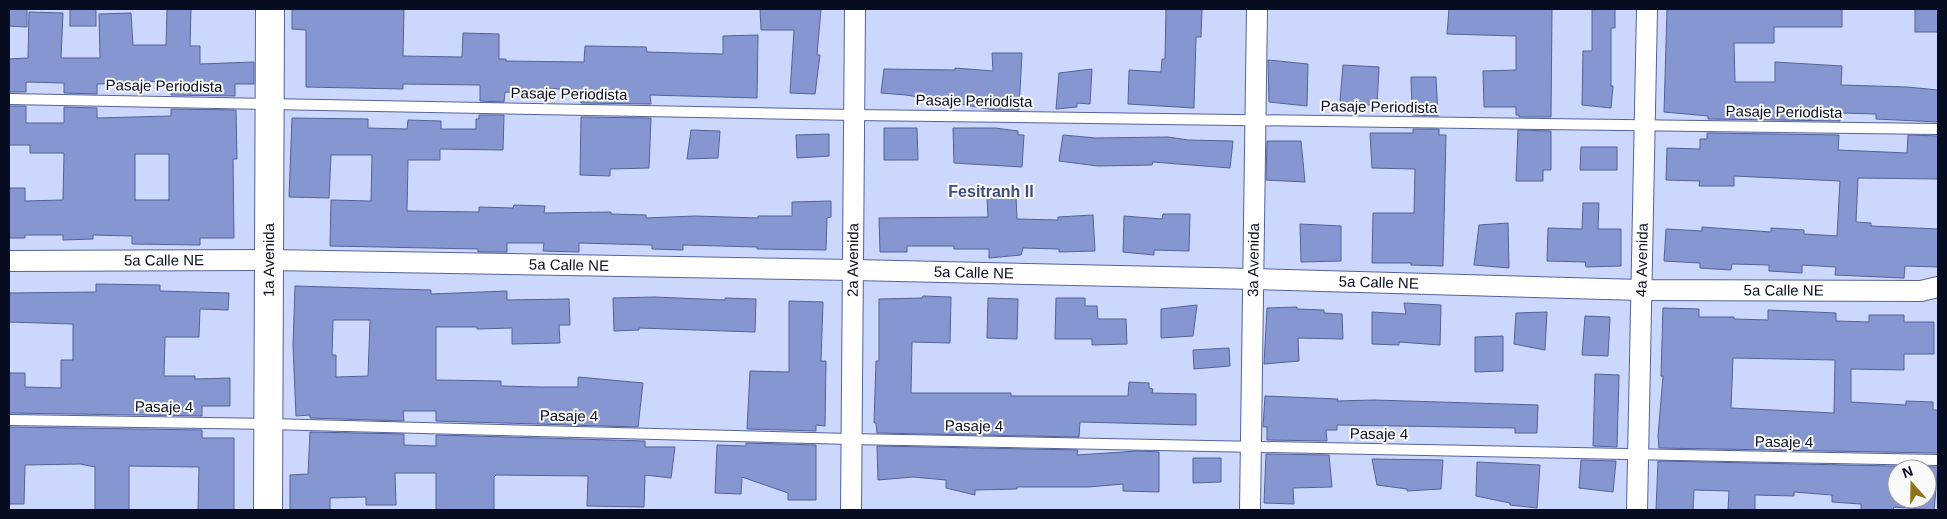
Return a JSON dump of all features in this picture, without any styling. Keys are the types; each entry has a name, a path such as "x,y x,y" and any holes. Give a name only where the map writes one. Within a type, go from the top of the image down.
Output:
{"street":[{"name":"1a Avenida","path":"268,510 270,9"},
{"name":"2a Avenida","path":"852,510 855,9"},
{"name":"3a Avenida","path":"1250,510 1257,9"},
{"name":"4a Avenida","path":"1638,510 1647,9"},
{"name":"5a Calle NE","path":"9,261 269,260 854,270 1642,290 1922,291 1938,287"}],"lane":[{"name":"Pasaje Periodista","path":"9,99 854,115 1938,129"},
{"name":"Pasaje 4","path":"9,420 1938,460"}],"building":[{"path":"9,9 27,9 27,27 9,26"},
{"path":"70,9 96,9 96,26 70,26"},
{"path":"167,9 191,9 190,46 200,46 200,64 254,62 254,84 235,84 235,96 171,95 171,82 133,81 133,83 97,84 97,94 64,93 64,83 26,82 26,92 9,92 9,59 28,58 29,12 63,13 61,58 100,58 99,14 131,13 133,45 166,45"},
{"path":"292,9 404,9 403,56 462,57 463,33 499,34 499,59 506,59 506,61 584,62 585,46 646,47 647,52 723,54 723,36 758,35 757,98 650,95 651,104 581,103 581,91 548,88 548,95 505,92 504,102 480,101 480,85 403,84 403,89 306,87 306,30 292,29"},
{"path":"760,9 821,9 817,55 820,55 815,94 790,93 794,30 761,30"},
{"path":"1166,9 1202,9 1201,37 1196,37 1194,108 1128,104 1129,70 1161,72 1162,59 1165,59"},
{"path":"1449,9 1552,9 1551,117 1519,117 1519,115 1516,115 1516,107 1484,107 1483,71 1516,70 1516,36 1447,34"},
{"path":"1592,9 1615,9 1615,28 1611,28 1611,86 1613,86 1611,108 1582,105 1583,51 1592,51"},
{"path":"1667,9 1842,9 1842,27 1774,27 1774,43 1734,43 1735,82 1775,82 1775,62 1842,66 1841,85 1938,90 1938,122 1876,119 1876,114 1840,113 1840,121 1708,119 1708,116 1664,112"},
{"path":"1915,9 1938,9 1938,32 1915,32"},
{"path":"992,53 1022,53 1019,110 994,110 906,95 881,93 884,69 955,70 955,68 993,71"},
{"path":"1268,60 1308,64 1307,106 1269,102"},
{"path":"1343,65 1379,67 1377,106 1340,101"},
{"path":"1092,69 1090,104 1077,103 1077,107 1056,109 1059,73"},
{"path":"1411,77 1436,77 1438,116 1412,115"},
{"path":"9,106 26,106 26,123 64,123 64,107 97,108 97,118 171,116 171,109 236,110 237,159 233,159 234,238 200,238 200,245 132,244 132,236 93,235 93,239 63,240 63,235 25,235 25,238 9,238 9,188 25,188 25,201 63,200 64,153 30,153 30,145 9,145","holes":["135,154 169,154 169,200 135,200"]},
{"path":"479,115 504,115 503,150 440,149 440,160 408,160 407,211 479,212 479,207 513,208 514,205 545,206 544,213 611,212 611,214 646,215 646,218 695,216 758,218 758,216 792,216 792,202 831,201 831,217 827,218 826,250 683,245 683,250 652,249 652,245 579,243 579,252 543,251 544,243 507,243 507,252 478,252 478,249 330,246 331,200 371,201 372,155 331,155 329,198 289,197 292,118 368,119 368,128 407,129 408,120 441,121 441,129 476,129 476,119 479,119"},
{"path":"581,117 651,118 649,168 610,169 610,176 580,175"},
{"path":"884,128 917,128 918,160 884,160"},
{"path":"953,128 995,128 1018,131 1018,135 1024,135 1022,167 954,163"},
{"path":"1413,129 1439,129 1439,135 1446,135 1443,266 1411,265 1411,263 1372,263 1373,213 1414,213 1415,169 1372,168 1370,133 1413,133"},
{"path":"691,130 720,131 718,158 687,159"},
{"path":"1518,130 1551,131 1551,170 1543,170 1543,181 1516,181"},
{"path":"1707,133 1839,135 1838,150 1907,153 1908,135 1938,136 1938,179 1858,178 1856,222 1871,223 1871,226 1938,229 1938,267 1905,266 1904,278 1835,275 1836,267 1802,265 1802,273 1769,271 1769,265 1732,264 1731,270 1700,268 1700,263 1664,261 1666,229 1702,231 1702,227 1771,232 1771,228 1804,230 1804,234 1837,236 1840,181 1734,176 1734,186 1699,186 1700,181 1666,180 1667,148 1700,149 1700,139 1707,139"},
{"path":"829,134 829,156 797,158 796,135"},
{"path":"1063,135 1096,138 1168,137 1188,140 1233,141 1230,168 1153,162 1152,165 1098,166 1059,161"},
{"path":"1267,141 1301,141 1305,182 1266,180"},
{"path":"1581,147 1617,147 1617,170 1580,170"},
{"path":"1016,197 1017,219 1058,220 1058,217 1093,215 1095,251 1059,252 1059,249 1023,248 1021,255 989,258 989,249 954,249 954,246 907,246 907,252 880,252 879,218 988,217 987,198"},
{"path":"1583,203 1599,203 1598,229 1621,229 1621,266 1586,267 1585,262 1547,261 1548,228 1582,229"},
{"path":"1163,214 1190,214 1189,251 1154,250 1154,255 1123,252 1124,216 1162,219"},
{"path":"1508,223 1509,268 1474,265 1479,225"},
{"path":"1300,224 1341,226 1341,261 1301,262"},
{"path":"96,284 160,285 160,291 229,293 228,310 200,309 199,337 165,337 164,376 195,376 195,379 230,378 230,406 202,406 202,416 9,413 9,373 25,373 25,387 61,388 61,360 73,360 73,324 9,322 9,293 96,292"},
{"path":"295,286 431,290 431,294 507,291 507,300 569,299 570,325 559,325 560,343 512,344 512,328 436,327 436,380 501,381 501,386 540,387 578,387 578,377 643,383 638,427 436,421 436,411 403,411 404,421 310,418 310,415 296,416 293,346","holes":["333,320 370,320 368,376 336,377 336,355 332,355"]},
{"path":"923,296 951,297 950,343 912,342 911,393 1011,393 1011,396 1128,396 1129,382 1149,383 1149,388 1153,389 1152,393 1196,394 1196,425 1080,422 1079,437 877,433 876,423 874,423 876,361 879,361 879,299 922,298"},
{"path":"654,297 725,300 725,298 756,299 755,332 639,328 639,330 614,331 613,298"},
{"path":"988,298 1018,299 1017,339 987,338"},
{"path":"1056,298 1085,298 1085,306 1097,306 1098,319 1126,319 1127,344 1092,345 1092,339 1055,339"},
{"path":"789,301 823,302 821,361 826,361 825,426 816,425 816,431 747,429 750,371 789,372"},
{"path":"1404,303 1441,305 1440,345 1399,342 1399,345 1372,344 1372,312 1406,314"},
{"path":"1197,305 1193,336 1161,338 1161,309"},
{"path":"1297,307 1297,309 1324,310 1324,313 1342,314 1343,339 1298,338 1299,361 1264,364 1267,308"},
{"path":"1663,308 1699,309 1699,317 1734,317 1734,319 1768,320 1768,310 1836,313 1836,321 1869,322 1869,315 1904,315 1904,322 1934,322 1934,354 1904,354 1904,370 1851,369 1851,402 1906,405 1906,401 1933,402 1933,410 1938,410 1938,453 1659,448 1658,436 1663,376 1661,376","holes":["1733,358 1835,360 1834,413 1731,408"]},
{"path":"1547,312 1545,350 1514,344 1516,313"},
{"path":"1585,316 1610,317 1608,356 1582,355"},
{"path":"1503,336 1503,371 1475,372 1475,337"},
{"path":"1229,348 1230,366 1194,369 1193,350"},
{"path":"1595,374 1619,375 1617,447 1593,446"},
{"path":"1265,396 1338,399 1337,401 1374,400 1538,405 1537,433 1515,433 1515,428 1337,425 1337,430 1326,430 1327,441 1267,440 1267,427 1263,427"},
{"path":"9,427 202,430 202,438 234,438 234,510 198,510 199,467 129,466 129,510 95,510 95,467 80,464 25,465 24,504 9,504"},
{"path":"310,432 404,434 404,445 436,446 436,435 645,441 645,447 675,447 671,478 645,475 644,507 587,506 588,476 496,475 494,477 494,510 436,510 436,473 395,473 396,505 366,505 366,497 330,498 330,510 290,510 290,475 308,474"},
{"path":"746,443 816,445 816,500 788,500 788,493 742,477 741,494 715,493 717,445 746,446"},
{"path":"877,446 1078,450 1077,455 1138,451 1159,452 1159,492 1123,491 1123,484 1088,487 1017,487 1017,489 975,490 975,495 946,488 946,480 913,477 878,480"},
{"path":"1266,454 1329,455 1332,487 1293,488 1294,504 1264,503"},
{"path":"1193,458 1221,458 1221,482 1193,483"},
{"path":"1372,459 1443,460 1441,489 1407,491 1407,489 1377,485"},
{"path":"1581,460 1616,461 1613,492 1579,488"},
{"path":"1658,461 1887,466 1887,509 1893,509 1861,510 1861,504 1832,502 1832,495 1794,492 1794,496 1755,495 1755,510 1728,510 1729,491 1694,490 1693,510 1656,510"},
{"path":"1477,462 1540,465 1537,508 1510,505 1510,503 1476,496"}],"district":[{"name":"Fesitranh II","path":"991,191"}]}
